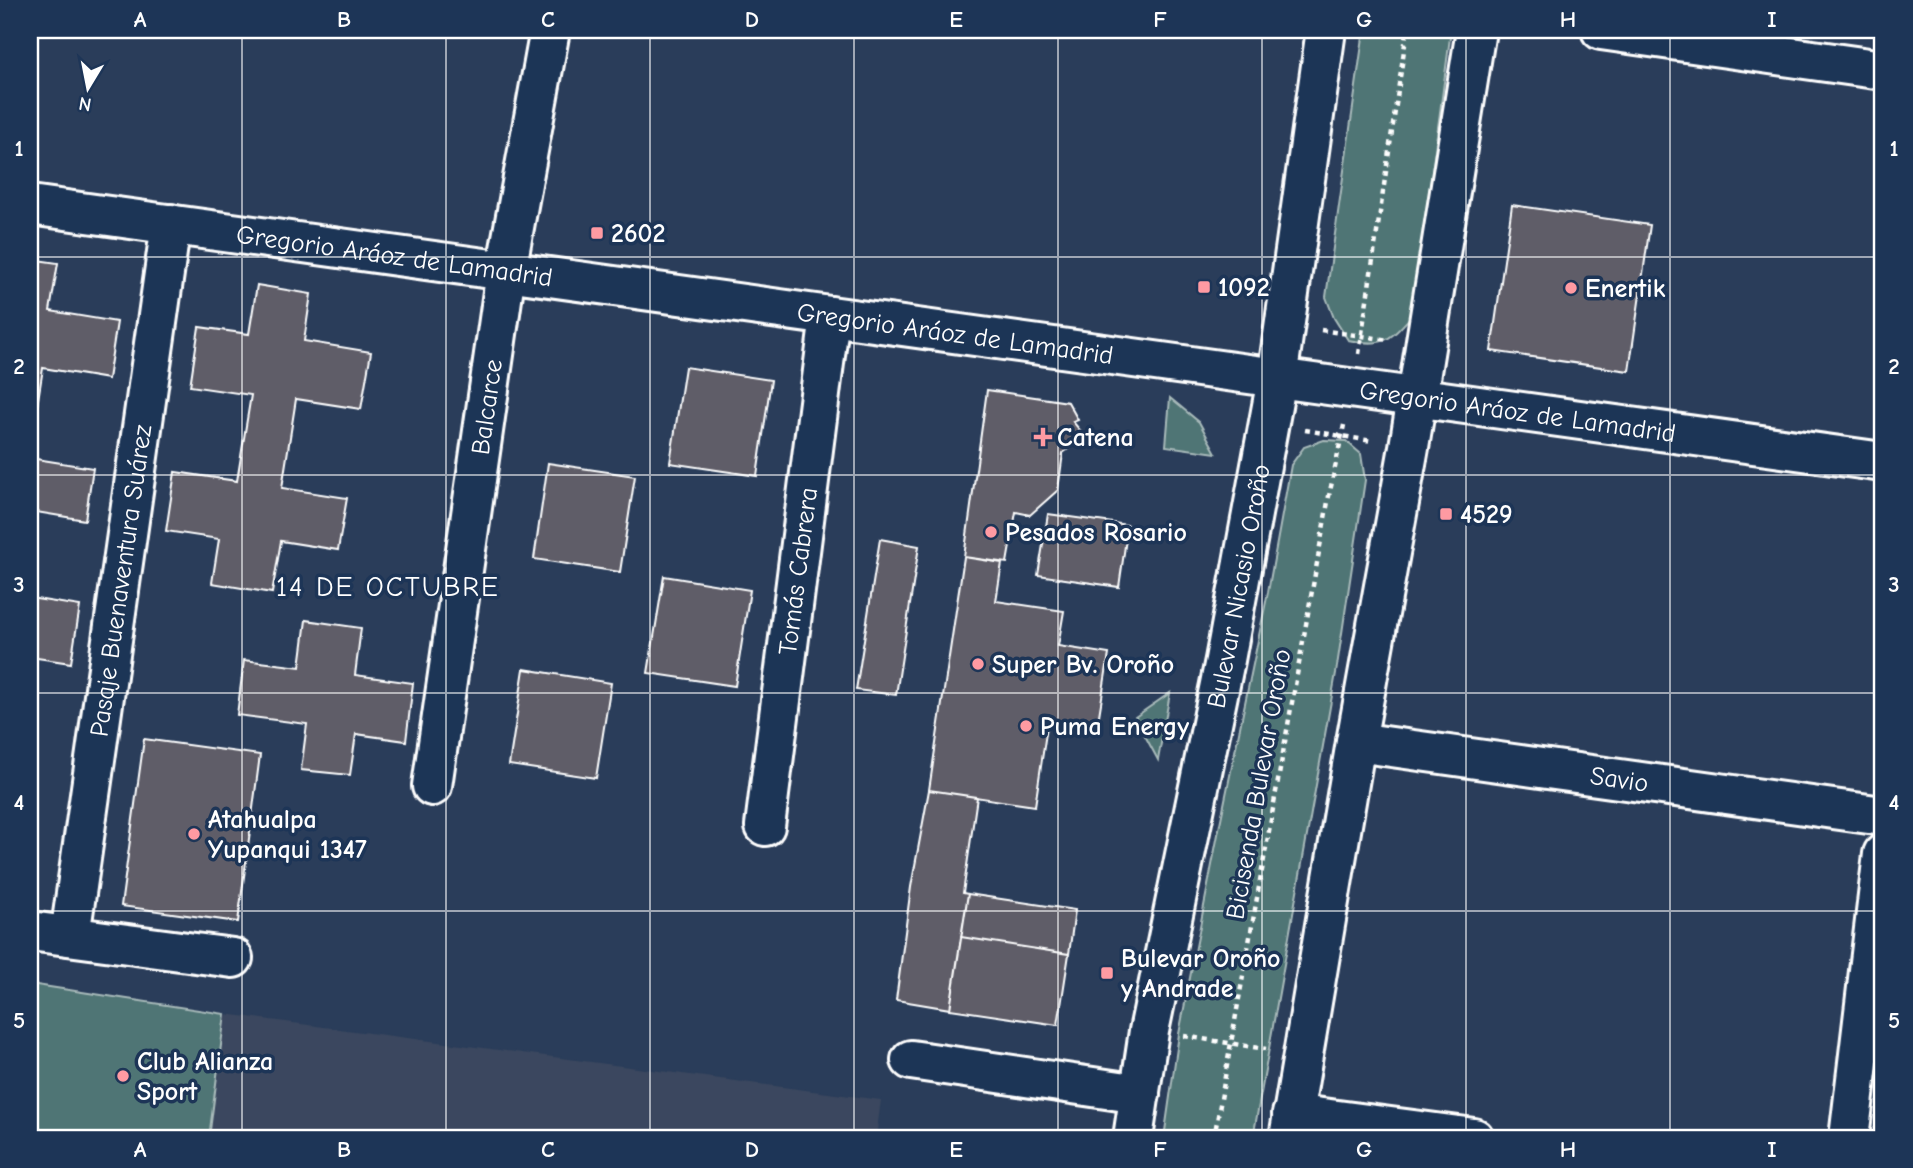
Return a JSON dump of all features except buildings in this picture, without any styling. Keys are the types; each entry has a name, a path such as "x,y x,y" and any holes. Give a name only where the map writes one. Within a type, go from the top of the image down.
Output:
{"street":[{"name":"Balcarce","path":"432,786 506,271 550,30"},
{"name":"Bulevar Nicasio Oroño","path":"1133,1138 1149,1031 1223,674 1278,379 1326,30"},
{"path":"1474,1138 1291,1126 1409,447 1476,30"},
{"path":"1601,30 1883,70"},
{"name":"Gregorio Aráoz de Lamadrid","path":"30,205 1883,462"},
{"name":"Pasaje Buenaventura Suárez","path":"70,936 171,224"},
{"name":"Tomás Cabrera","path":"765,826 830,316"},
{"name":"Savio","path":"1356,742 1883,816"},
{"path":"1849,1138 1883,854"},
{"path":"30,931 233,958"},
{"path":"911,1060 1140,1094"}],"path":[{"path":"1363,336 1406,30"},
{"path":"1286,324 1425,346"},
{"path":"1270,424 1409,447"},
{"name":"Bicisenda Bulevar Oroño","path":"1214,1138 1341,436"},
{"path":"1149,1031 1302,1054"}],"shaded area":[{"path":"225,1014 881,1100 876,1138 209,1138"}],"green space":[{"path":"1364,30 1451,30 1413,314 1392,336 1370,343 1348,340 1334,318 1326,297"},
{"path":"1170,398 1199,422 1216,453 1166,446"},
{"path":"1324,440 1346,441 1361,454 1365,480 1336,673 1253,1138 1164,1138 1179,1034 1291,465 1304,447"},
{"path":"1170,693 1158,760 1135,717"},
{"name":"Club Alianza Sport","path":"30,984 225,1014 209,1138 30,1138"}],"place":[{"name":"2602","path":"597,233"},
{"name":"1092","path":"1204,287"},
{"name":"Enertik","path":"1571,288"},
{"name":"Catena","path":"1043,437"},
{"name":"4529","path":"1446,514"},
{"name":"Pesados Rosario","path":"991,532"},
{"name":"Super Bv. Oroño","path":"978,664"},
{"name":"Puma Energy","path":"1026,726"},
{"name":"Atahualpa Yupanqui 1347","path":"194,834"},
{"name":"Bulevar Oroño y Andrade","path":"1107,973"},
{"name":"Club Alianza Sport","path":"123,1076"}],"district":[{"name":"14 DE OCTUBRE","path":"388,586"}]}
